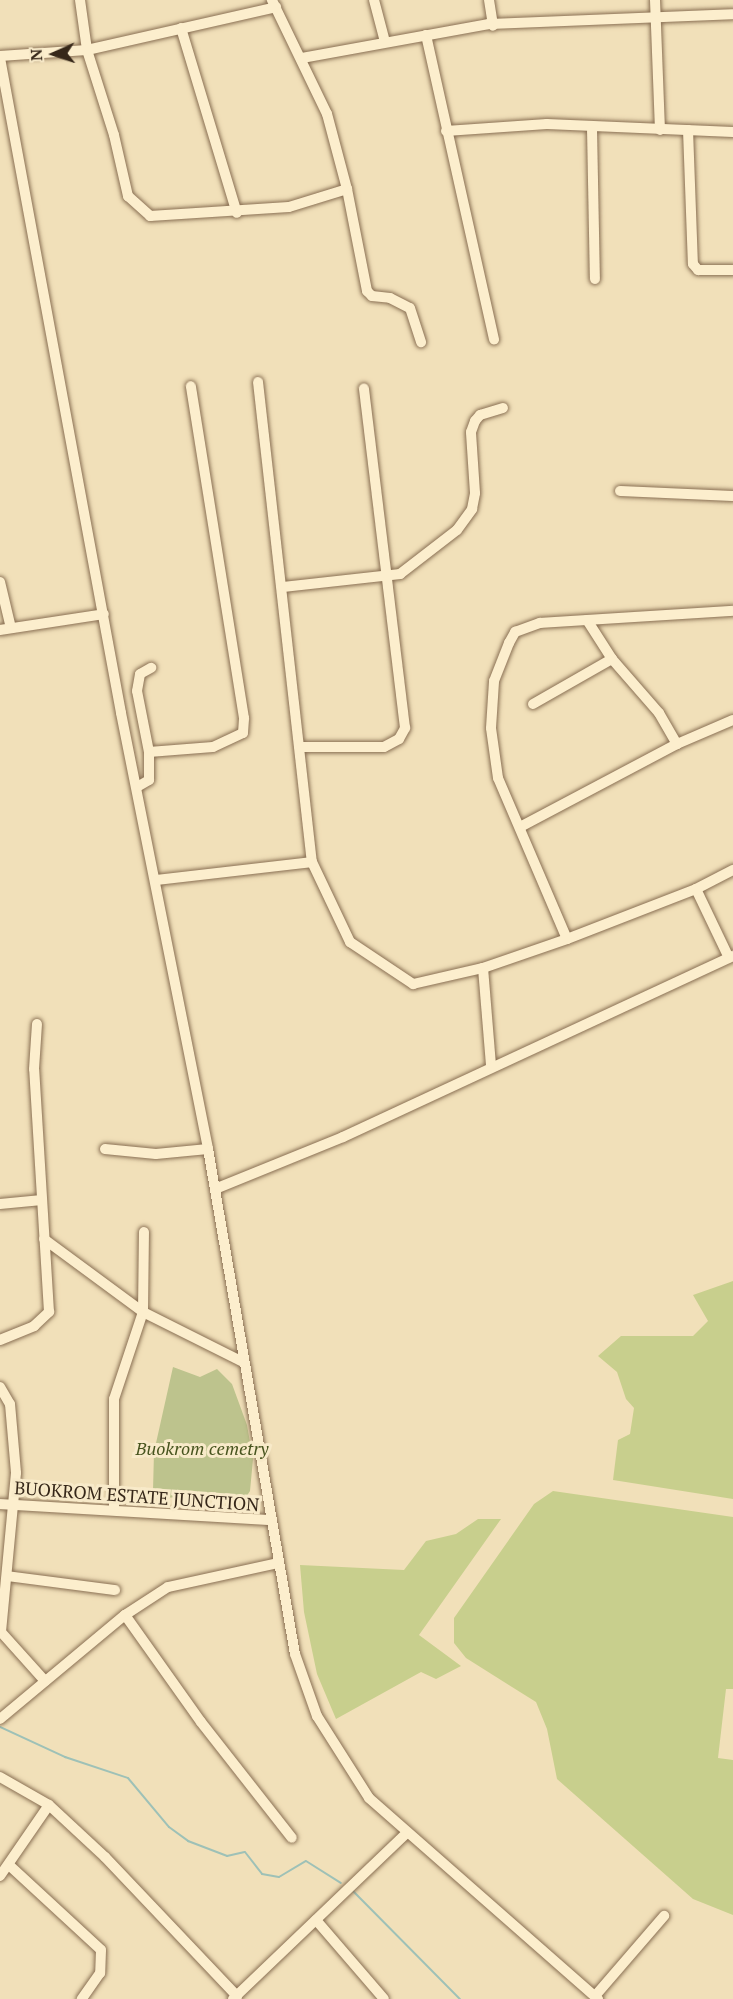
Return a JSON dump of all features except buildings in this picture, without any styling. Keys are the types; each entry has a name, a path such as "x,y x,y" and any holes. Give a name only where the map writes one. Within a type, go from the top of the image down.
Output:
{"street":[{"path":"80,0 87,50 116,144 128,196 134,205 150,216 237,213 289,207 347,189"},
{"path":"374,0 385,42"},
{"path":"489,0 493,26"},
{"path":"655,0 660,130"},
{"path":"421,342 410,308 390,298 372,296 367,291 347,189 327,114 274,4 87,50 0,57 4,104 104,614 121,713 157,880 208,1149 295,1654 314,1709 350,1774 369,1798 597,1997 664,1916"},
{"path":"302,58 426,35 493,26 733,14"},
{"path":"182,28 237,213"},
{"path":"426,35 494,339"},
{"path":"446,131 547,124 592,128 733,132"},
{"path":"592,128 595,279"},
{"path":"688,130 693,264 698,270 733,270"},
{"path":"258,381 302,747 312,862 350,942 407,983 483,968 567,939 696,889 733,870"},
{"path":"148,752 213,747 243,733 244,718 191,386"},
{"path":"302,747 384,747 399,739 405,728 364,388"},
{"path":"283,586 388,578 409,568 466,520 475,494 471,432 480,415 503,408"},
{"path":"620,491 733,496"},
{"path":"0,582 5,629 104,614"},
{"path":"567,939 498,778 491,728 494,681 515,632 540,623 733,611"},
{"path":"587,620 612,659 659,713 677,744"},
{"path":"533,704 612,659"},
{"path":"137,787 149,780 148,752 137,708 140,674 151,668"},
{"path":"121,713 137,708"},
{"path":"520,827 677,744 733,720"},
{"path":"157,880 312,862"},
{"path":"215,1189 343,1137 491,1065 731,957 696,889"},
{"path":"483,968 491,1065"},
{"path":"0,1340 34,1326 49,1312 34,1069 37,1024"},
{"path":"105,1149 156,1154 208,1149"},
{"path":"0,1204 42,1200"},
{"path":"114,1510 114,1399 143,1312 144,1232"},
{"path":"44,1239 143,1312 243,1362"},
{"path":"0,1388 10,1404 15,1435 14,1504 7,1576 2,1593 1,1632 45,1681"},
{"name":"BUOKROM ESTATE JUNCTION","path":"0,1504 272,1520"},
{"path":"1,1718 125,1615 168,1587 278,1563"},
{"path":"7,1576 115,1590"},
{"path":"125,1615 201,1722 292,1838"},
{"path":"0,1777 50,1805 105,1857 235,1997 407,1833"},
{"path":"0,1875 50,1805"},
{"path":"9,1865 101,1950 100,1973 82,1999"},
{"path":"316,1920 381,1995 368,1999"}],"green space":[{"path":"733,1281 733,1499 613,1480 618,1440 630,1434 634,1408 626,1399 617,1372 598,1356 621,1336 693,1336 708,1321 693,1295"},
{"name":"Buokrom cemetry","path":"173,1367 200,1377 217,1369 232,1384 247,1425 253,1459 250,1491 244,1500 229,1501 207,1496 160,1498 153,1490 154,1452"},
{"path":"553,1491 733,1517 733,1689 726,1689 718,1758 733,1760 733,1915 693,1899 557,1779 547,1729 536,1702 466,1658 454,1643 454,1618 534,1504"},
{"path":"478,1519 501,1519 419,1635 461,1666 436,1679 421,1672 336,1719 317,1674 304,1612 300,1565 404,1570 426,1541 456,1534"}],"waterway":[{"path":"0,1727 65,1757 128,1778 169,1827 188,1841 227,1856 245,1852 262,1874 279,1877 306,1861 341,1883"},
{"path":"351,1889 460,1999"}]}
